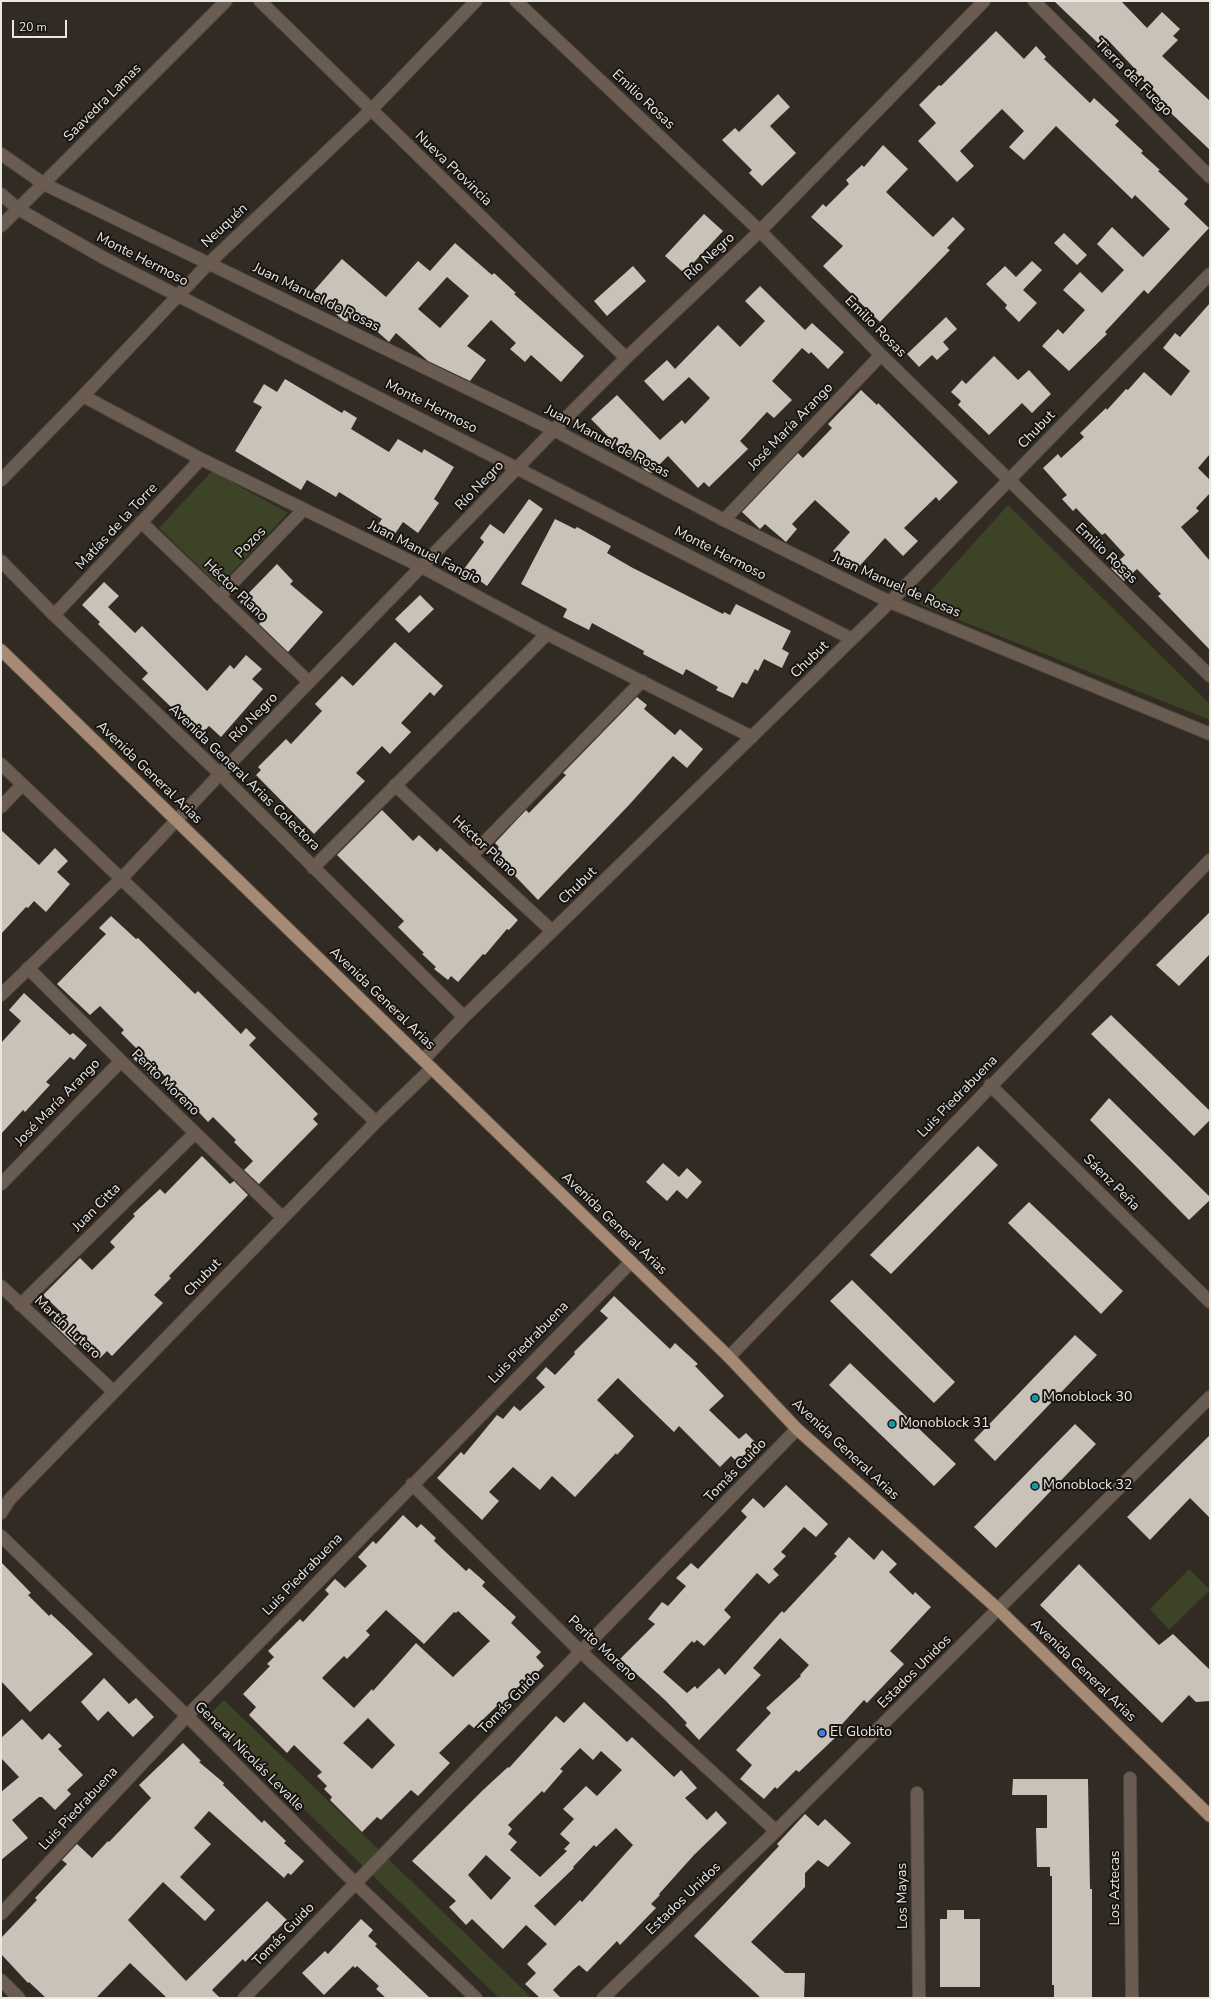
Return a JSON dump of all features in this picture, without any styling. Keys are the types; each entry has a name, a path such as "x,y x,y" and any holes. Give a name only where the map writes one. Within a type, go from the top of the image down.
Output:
{"main road":[{"name":"Avenida General Arias","path":"1,650 729,1357 797,1429 998,1609 1210,1816"}],"street":[{"name":"Saavedra Lamas","path":"1,226 226,1"},
{"name":"Nueva Provincia","path":"260,1 626,358"},
{"name":"Neuquén","path":"1,480 209,263 371,110 476,1"},
{"name":"Emilio Rosas","path":"516,1 760,232 881,355 1210,676"},
{"name":"Río Negro","path":"1,995 122,878 220,774 519,468 554,430 626,358 760,232 984,1"},
{"name":"Tierra del Fuego","path":"1034,1 1210,177"},
{"name":"Juan Manuel de Rosas","path":"1,154 44,184 554,430 724,520 890,602 1210,734"},
{"name":"Monte Hermoso","path":"1,194 18,209 104,258 519,468 852,639"},
{"name":"Chubut","path":"1,1513 10,1500 376,1122 428,1064 464,1017 890,602 1210,274"},
{"name":"José María Arango","path":"724,520 881,355"},
{"name":"Juan Manuel Fangio","path":"83,396 201,459 422,567 547,634 752,737"},
{"name":"Matías de la Torre","path":"54,615 201,459"},
{"name":"Pozos","path":"220,597 304,509"},
{"name":"Héctor Plano","path":"141,522 309,682"},
{"name":"Avenida General Arias Colectora","path":"1,561 54,615 220,774 464,1017"},
{"path":"313,868 547,634"},
{"path":"471,856 642,681"},
{"path":"1,764 376,1122"},
{"path":"1,807 22,785"},
{"name":"Héctor Plano","path":"396,785 552,931"},
{"name":"Luis Piedrabuena","path":"729,1357 990,1085 1210,860"},
{"name":"Perito Moreno","path":"28,968 121,1061 283,1218"},
{"name":"José María Arango","path":"1,1184 121,1061"},
{"name":"Sáenz Peña","path":"990,1085 1210,1302"},
{"name":"Juan Citta","path":"20,1305 195,1133"},
{"name":"Luis Piedrabuena","path":"1,1914 187,1716 412,1484 631,1262"},
{"name":"Martín Lutero","path":"1,1286 114,1392"},
{"name":"Estados Unidos","path":"603,1998 776,1831 1210,1397"},
{"name":"Tomás Guido","path":"244,1998 797,1429"},
{"name":"Perito Moreno","path":"412,1484 581,1652 776,1831"},
{"name":"General Nicolás Levalle","path":"1,1536 187,1716 355,1883 476,1998"},
{"name":"Los Aztecas","path":"1130,1778 1132,1998"},
{"name":"Los Mayas","path":"917,1793 919,1998"},
{"path":"1,1980 19,1998"}],"green space":[{"path":"212,471 288,513 219,586 159,528"},
{"path":"1008,505 1210,704 1210,720 919,604"},
{"path":"1189,1569 1210,1590 1169,1630 1150,1609"},
{"path":"224,1700 532,1998 499,1998 208,1716"}],"building":[{"path":"1054,1 1121,1 1147,28 1162,12 1180,29 1173,36 1178,40 1162,56 1210,101 1210,150 1156,99 1159,96 1134,72 1136,70 1106,38 1099,44"},
{"path":"996,31 1024,59 1036,46 1046,57 1044,59 1090,103 1094,98 1119,121 1115,125 1143,151 1141,153 1160,170 1158,171 1188,199 1184,204 1209,228 1148,294 1144,290 1105,332 1107,334 1069,371 1042,346 1058,329 1063,334 1085,310 1063,290 1080,272 1102,293 1124,270 1097,244 1112,227 1143,257 1170,229 1135,195 1132,199 1056,126 1024,160 1009,147 1024,131 1002,109 960,151 974,166 957,182 918,141 936,123 919,105 939,85 941,86"},
{"path":"778,94 790,107 770,126 796,153 762,186 749,173 752,170 722,140 735,128 739,132"},
{"path":"883,145 908,169 886,192 933,237 953,217 965,229 947,248 950,250 880,322 823,266 843,246 811,217 823,204 826,207 849,184 846,180 862,165 864,167"},
{"path":"704,214 723,231 684,273 665,256"},
{"path":"1064,233 1087,255 1077,265 1054,243"},
{"path":"455,243 492,275 494,273 516,293 514,294 584,356 561,382 531,355 525,362 510,349 516,343 491,320 467,346 486,360 470,381 428,361 396,333 389,342 355,312 347,322 344,321 312,293 342,259 386,297 418,261 430,271","holes":["447,277 469,296 440,328 418,309"]},
{"path":"1032,261 1042,270 1023,290 1037,303 1019,322 1005,308 1007,305 986,284 1005,266 1016,277"},
{"path":"633,266 646,281 607,316 594,301"},
{"path":"760,286 805,330 812,323 844,352 828,369 811,352 809,354 802,348 772,381 792,400 774,418 767,412 740,441 748,449 709,487 704,482 698,488 668,456 651,473 645,470 633,457 631,460 591,419 617,395 660,440 682,420 685,424 710,398 689,377 663,401 644,381 667,360 675,369 718,325 740,347 765,321 745,301"},
{"path":"1210,303 1210,454 1198,468 1210,480 1210,493 1196,508 1199,511 1181,527 1210,561 1210,650 1158,596 1161,594 1137,569 1124,581 1111,568 1125,555 1105,533 1102,535 1076,508 1073,511 1062,499 1067,495 1043,468 1058,454 1061,458 1084,437 1080,433 1106,408 1107,410 1126,389 1128,390 1144,372 1171,396 1190,371 1163,348 1175,333 1180,337"},
{"path":"946,317 957,329 943,342 949,349 937,360 932,355 919,367 907,354"},
{"path":"994,356 1018,380 1029,370 1051,394 1032,413 1022,403 989,435 958,405 961,401 951,392 962,380 966,384"},
{"path":"285,379 342,413 344,410 357,418 351,429 389,452 398,439 422,453 424,449 454,467 434,499 439,503 418,533 403,522 392,538 376,527 382,519 339,492 336,497 307,480 301,490 235,451 262,407 253,402 264,384 277,392"},
{"path":"861,390 877,405 878,403 958,482 939,501 936,497 904,528 918,541 903,556 885,538 855,571 833,551 850,532 815,500 792,524 797,529 786,542 765,524 760,529 742,512 798,453 803,458 832,428 828,424"},
{"path":"529,499 543,509 487,586 464,569 484,542 480,538 490,524 504,534"},
{"path":"555,519 575,529 577,527 611,546 607,553 631,567 723,614 724,612 730,615 736,604 791,631 782,649 789,653 782,668 764,659 758,671 755,669 747,684 742,682 733,698 716,690 718,687 686,669 683,675 643,654 644,651 592,623 589,630 563,617 567,609 521,584"},
{"path":"277,564 293,581 290,584 323,612 288,652 259,624 261,622 240,602"},
{"path":"104,582 119,596 108,607 135,633 142,626 207,691 230,665 234,669 246,655 262,669 252,679 263,689 221,737 209,726 203,732 197,727 195,730 142,679 148,673 98,624 100,622 82,605"},
{"path":"420,595 434,609 409,633 395,619"},
{"path":"395,642 443,686 434,696 430,692 401,723 411,732 390,754 382,746 356,773 365,781 314,834 256,775 261,770 258,767 286,739 291,744 322,711 315,704 342,676 353,686"},
{"path":"637,697 647,705 644,709 675,735 680,729 703,749 687,768 673,756 629,805 538,900 493,853 499,847 495,843 526,810 529,813 566,775 563,773"},
{"path":"382,810 413,841 419,835 437,852 440,848 518,920 509,930 507,929 485,955 483,954 458,982 451,976 448,980 434,969 436,967 422,954 424,953 398,927 404,921 337,855"},
{"path":"1,830 39,865 55,848 68,861 57,872 70,884 46,912 34,901 28,908 26,907 1,934"},
{"path":"1210,912 1210,954 1179,986 1156,965"},
{"path":"111,916 136,939 138,938 195,994 198,991 241,1034 246,1028 256,1038 249,1045 318,1114 313,1119 318,1124 259,1184 244,1170 253,1161 234,1142 236,1140 213,1117 208,1122 160,1071 152,1078 133,1058 140,1052 121,1033 124,1030 100,1006 90,1015 57,984 106,934 99,928"},
{"path":"24,993 70,1035 73,1033 87,1045 74,1060 70,1057 46,1082 50,1085 25,1112 23,1110 1,1134 1,1043 21,1021 9,1010"},
{"path":"1111,1015 1210,1111 1210,1120 1194,1136 1091,1034"},
{"path":"1109,1098 1210,1197 1210,1200 1189,1220 1090,1120"},
{"path":"978,1146 998,1165 891,1274 870,1255"},
{"path":"202,1156 230,1184 234,1181 248,1195 169,1276 171,1278 154,1295 163,1303 112,1356 107,1351 100,1358 81,1340 75,1345 51,1322 61,1312 43,1295 80,1258 92,1270 115,1247 110,1242 135,1216 133,1214 160,1189 165,1194"},
{"path":"663,1163 679,1177 687,1168 702,1182 687,1199 677,1190 667,1201 646,1182"},
{"path":"1029,1202 1123,1291 1101,1314 1008,1223"},
{"path":"852,1280 955,1382 934,1403 830,1301"},
{"path":"614,1296 670,1349 675,1343 698,1364 695,1366 724,1396 709,1410 739,1439 746,1433 758,1445 739,1464 731,1456 720,1467 679,1426 674,1432 618,1378 597,1400 634,1436 617,1455 616,1453 575,1497 552,1476 540,1490 513,1467 489,1492 499,1501 482,1520 437,1478 461,1452 464,1455 497,1415 503,1419 514,1406 520,1411 545,1387 536,1378 546,1367 555,1375 575,1354 574,1352 608,1318 600,1311"},
{"name":"Monoblock 30","path":"1075,1335 1097,1355 995,1461 974,1440"},
{"name":"Monoblock 31","path":"850,1363 956,1464 934,1486 829,1385"},
{"name":"Monoblock 32","path":"1075,1424 1096,1444 996,1548 974,1527"},
{"path":"1210,1435 1210,1518 1190,1498 1150,1540 1127,1517"},
{"path":"786,1485 828,1524 816,1537 804,1527 781,1552 786,1556 773,1569 779,1575 769,1584 757,1573 724,1610 731,1617 704,1646 697,1640 694,1643 692,1641 663,1672 687,1693 695,1686 697,1689 719,1668 725,1675 782,1611 784,1613 837,1556 834,1554 849,1537 874,1560 882,1550 897,1564 889,1572 913,1595 915,1592 931,1607 890,1651 904,1664 867,1703 864,1700 834,1733 837,1736 799,1772 796,1770 777,1789 775,1787 764,1799 740,1779 752,1765 736,1750 771,1713 766,1708 801,1676 800,1675 809,1665 780,1638 753,1668 761,1675 699,1740 685,1725 687,1723 666,1701 620,1659 655,1624 648,1619 662,1602 668,1606 686,1586 676,1578 691,1563 698,1569 747,1517 741,1511 753,1498 764,1508"},
{"path":"403,1515 417,1528 421,1524 436,1538 434,1541 466,1571 469,1568 485,1582 482,1586 516,1617 511,1623 541,1652 536,1657 544,1666 511,1698 510,1697 502,1705 500,1703 474,1728 469,1724 439,1753 450,1763 418,1796 411,1790 381,1820 377,1817 362,1832 330,1800 332,1797 324,1789 327,1786 317,1776 322,1772 294,1745 287,1753 249,1715 256,1707 243,1694 270,1666 267,1664 274,1657 268,1651 300,1619 303,1622 329,1594 325,1590 335,1579 345,1588 367,1566 358,1557 373,1541 376,1544","holes":["386,1610 424,1644 454,1612 456,1613 458,1611 490,1641 453,1677 416,1643 373,1691 372,1689 354,1708 322,1678 344,1656 347,1659 370,1635 366,1631","368,1718 395,1745 372,1769 343,1743"]},
{"path":"1,1562 31,1593 28,1595 49,1616 51,1614 93,1654 30,1712 1,1681"},
{"path":"1079,1564 1159,1645 1173,1634 1210,1670 1210,1701 1196,1702 1189,1695 1162,1723 1040,1605"},
{"path":"104,1678 129,1704 136,1698 154,1717 133,1737 108,1711 98,1721 81,1702"},
{"path":"584,1702 627,1742 632,1737 674,1777 681,1770 697,1788 685,1798 707,1820 716,1811 727,1823 694,1855 659,1894 660,1895 651,1904 656,1908 620,1945 617,1941 587,1972 579,1965 573,1970 553,1990 561,1998 540,1998 525,1984 536,1973 527,1964 547,1944 526,1925 503,1949 472,1919 466,1925 449,1907 456,1901 412,1861 483,1790 508,1767 509,1768 556,1716 564,1723","holes":["580,1748 593,1760 601,1751 622,1770 597,1796 586,1786 563,1809 574,1819 560,1834 570,1843 564,1849 567,1851 540,1877 510,1850 517,1842 508,1834 512,1829 508,1825 542,1791 544,1793 563,1771 560,1769","616,1828 633,1845 582,1902 580,1900 555,1926 534,1906 574,1868 573,1867 594,1845 596,1847","486,1855 511,1878 491,1900 468,1875"]},
{"path":"22,1719 42,1740 49,1733 62,1746 58,1749 83,1775 67,1790 71,1794 55,1810 42,1797 39,1797 12,1820 28,1838 1,1860 1,1792 19,1777 1,1758 1,1738"},
{"path":"183,1743 201,1761 199,1762 224,1783 223,1785 262,1823 264,1820 286,1841 284,1843 304,1861 291,1875 288,1873 284,1878 209,1811 194,1828 211,1844 180,1877 215,1910 205,1921 163,1882 128,1920 186,1981 267,1901 287,1920 245,1962 243,1959 212,1990 220,1998 167,1998 130,1963 96,1998 46,1998 29,1982 28,1983 1,1954 1,1938 37,1900 35,1898 67,1864 62,1860 77,1844 92,1858 151,1798 139,1785"},
{"path":"1013,1779 1088,1779 1090,1889 1092,1889 1092,1998 1054,1998 1054,1985 1052,1985 1052,1876 1050,1876 1050,1867 1037,1867 1036,1828 1047,1828 1047,1795 1012,1795"},
{"path":"805,1814 818,1826 825,1819 851,1843 828,1867 818,1860 805,1873 805,1887 751,1942 785,1973 805,1973 804,1998 761,1998 694,1936 779,1846 777,1844"},
{"path":"947,1910 964,1910 964,1919 980,1919 980,1987 940,1987 940,1919 947,1919"},
{"path":"361,1919 373,1930 368,1936 377,1944 375,1946 430,1998 386,1998 376,1989 379,1986 357,1966 355,1968 353,1966 324,1995 302,1973 325,1951 328,1954"}],"place":[{"name":"Monoblock 30","path":"1035,1398"},
{"name":"Monoblock 31","path":"892,1424"},
{"name":"Monoblock 32","path":"1035,1486"},
{"name":"El Globito","path":"822,1733"}]}
